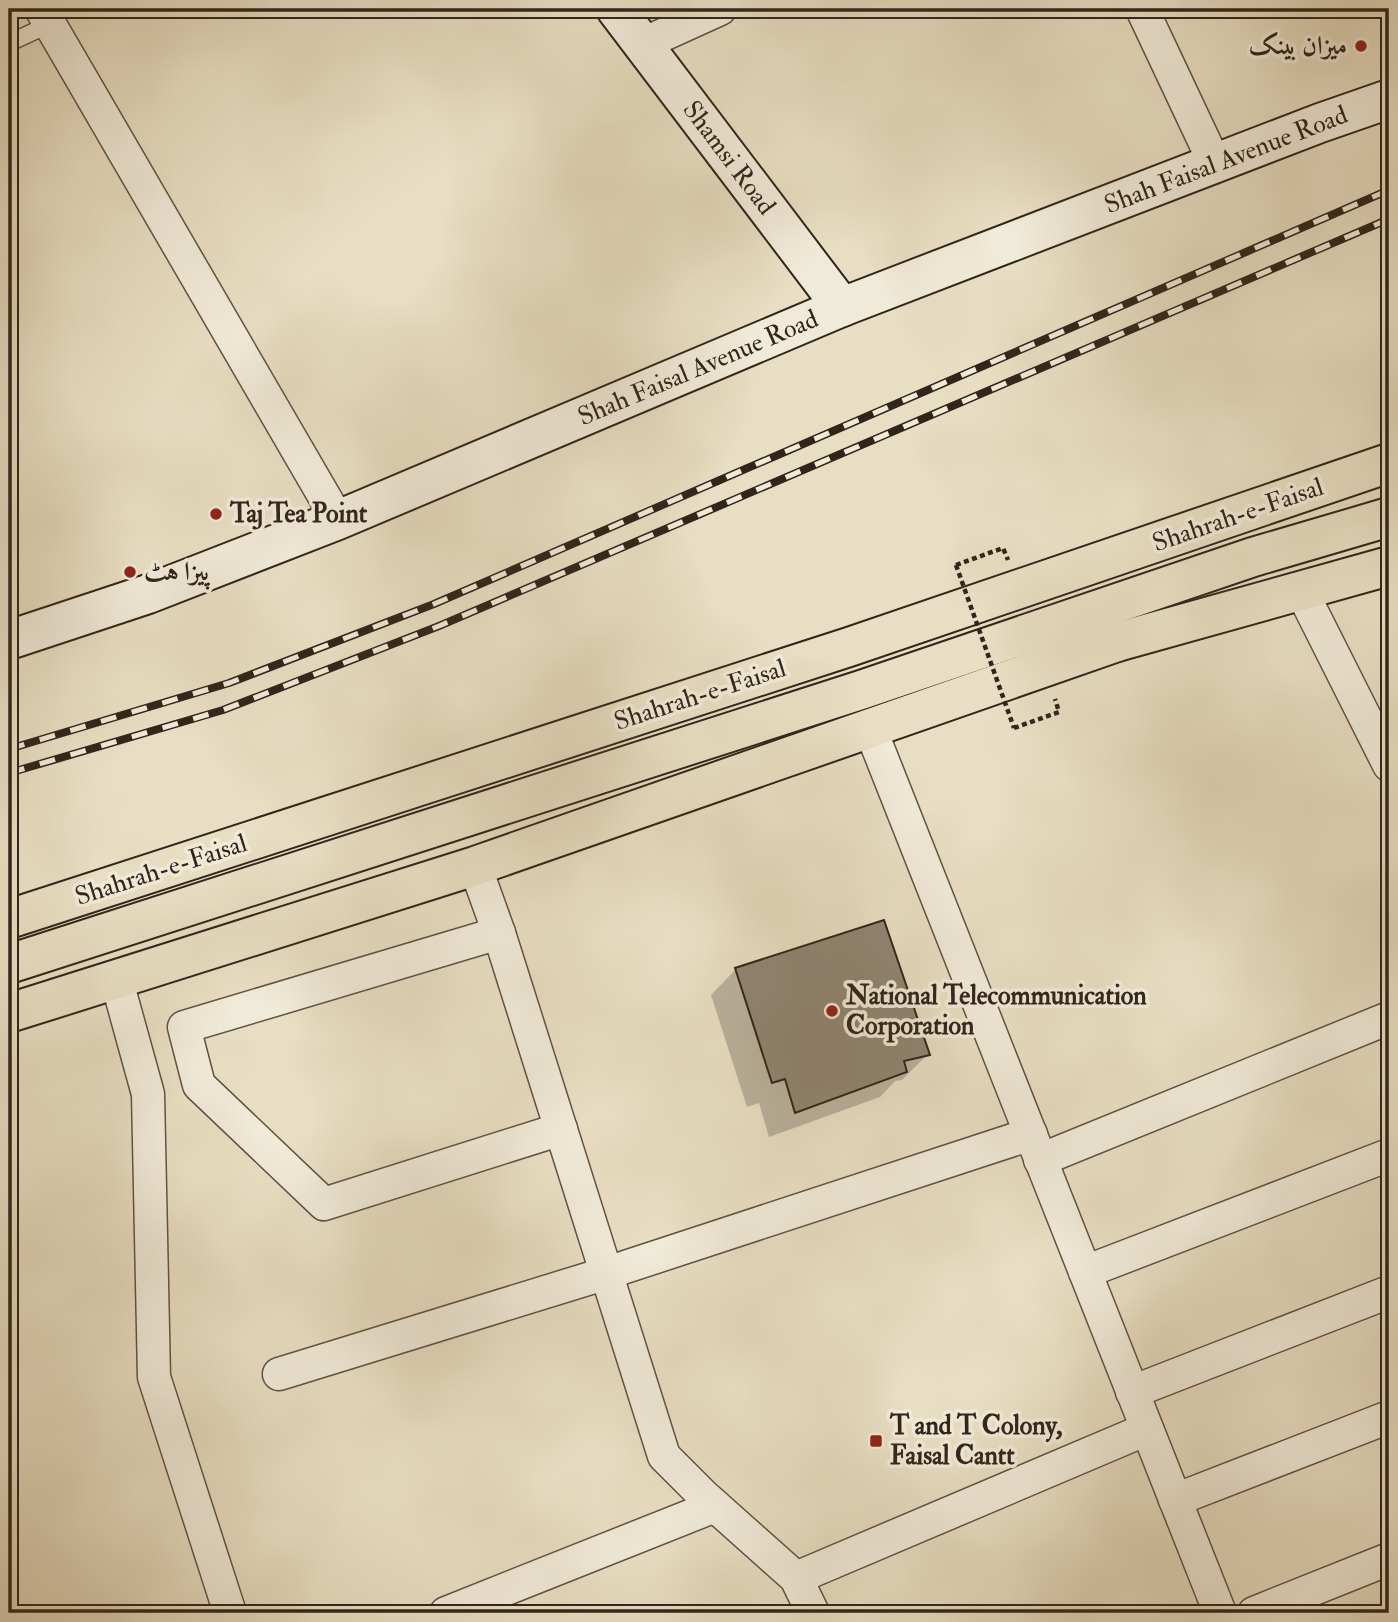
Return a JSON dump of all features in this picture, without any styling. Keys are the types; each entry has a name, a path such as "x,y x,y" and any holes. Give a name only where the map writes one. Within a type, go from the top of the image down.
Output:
{"highway":[{"name":"Shahrah-e-Faisal","path":"9,919 849,647 1389,463"},
{"name":"Shahrah-e-Faisal","path":"9,964 861,690 1253,557 1389,517"},
{"path":"9,1013 475,866 1117,642 1389,565"},
{"path":"1021,636 1117,642"}],"street":[{"name":"Shamsi Road","path":"616,9 842,307"},
{"path":"643,44 720,9"},
{"path":"1142,9 1215,164"},
{"path":"46,16 338,520"},
{"name":"Shah Faisal Avenue Road","path":"9,640 148,594 338,520 842,307 1389,99"},
{"path":"1301,590 1389,765"},
{"path":"870,728 1220,1613"},
{"path":"475,866 499,933 664,1456 715,1506 796,1578 813,1613"},
{"path":"499,933 184,1027 199,1085 324,1204 561,1129"},
{"path":"116,978 148,1094 154,1377 230,1613"},
{"path":"279,1374 607,1273 1036,1147 1389,1018"},
{"path":"1085,1272 1389,1155"},
{"path":"1132,1392 1389,1292"},
{"path":"1175,1500 1389,1417"},
{"path":"796,1578 1147,1429"},
{"path":"446,1613 715,1506"},
{"path":"1254,1613 1389,1559"}],"lane":[{"path":"9,43 46,16"}],"path":[{"path":"1003,548 957,565 1014,728 1059,712"}],"building":[{"name":"National Telecommunication Corporation","path":"884,920 930,1055 904,1061 907,1072 795,1113 785,1079 772,1083 735,968"}],"railway":[{"path":"9,749 229,683 434,604 1389,190"},
{"path":"9,773 223,710 439,626 1389,219"}],"place":[{"name":"میزان بینک","path":"1361,46"},
{"name":"Taj Tea Point","path":"216,514"},
{"name":"پیزا ہٹ","path":"130,572"},
{"name":"National Telecommunication Corporation","path":"832,1011"},
{"name":"T and T Colony, Faisal Cantt","path":"876,1441"}]}
